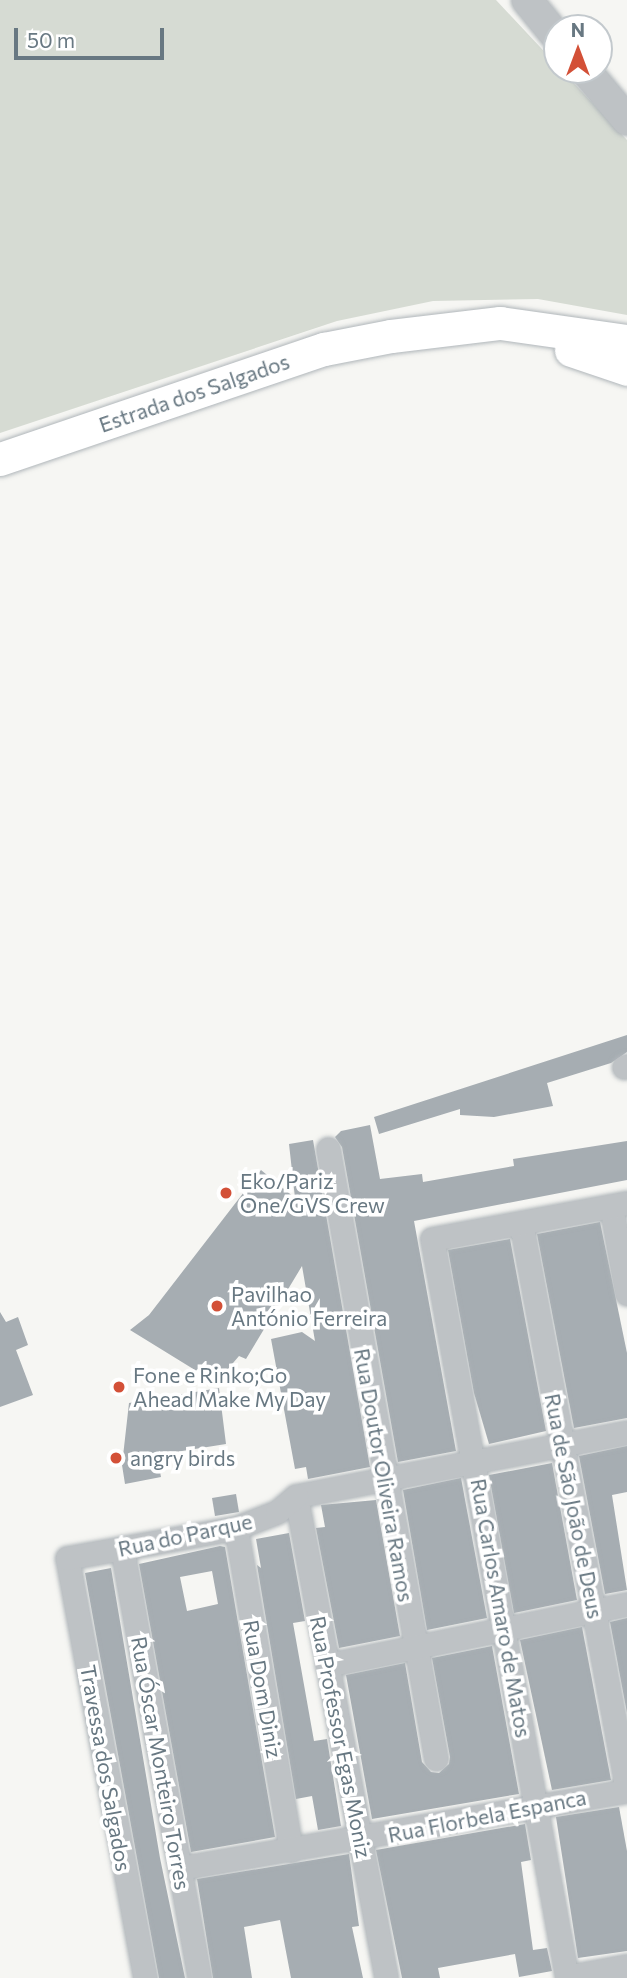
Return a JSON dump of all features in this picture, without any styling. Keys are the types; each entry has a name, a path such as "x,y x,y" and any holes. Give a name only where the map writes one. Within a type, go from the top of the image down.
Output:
{"main road":[{"name":"Estrada dos Salgados","path":"0,459 324,349 391,336 500,324 627,341"},
{"name":"Estrada dos Salgados","path":"391,336 539,343 585,352 627,369"}],"street":[{"path":"527,0 543,20"},
{"path":"597,84 627,120"},
{"name":"Rua Doutor Oliveira Ramos","path":"328,1149 413,1647 436,1759"},
{"path":"521,1223 619,1205 627,1294"},
{"name":"Rua Carlos Amaro de Matos","path":"521,1223 432,1239 503,1630 539,1807 567,1978"},
{"name":"Rua de São João de Deus","path":"521,1223 627,1790"},
{"path":"296,1496 627,1432"},
{"name":"Rua do Parque","path":"67,1558 236,1528 277,1512 296,1496"},
{"name":"Rua Professor Egas Moniz","path":"296,1496 386,1978"},
{"name":"Rua Dom Diniz","path":"236,1528 291,1850"},
{"name":"Rua Óscar Monteiro Torres","path":"122,1548 200,1978"},
{"name":"Travessa dos Salgados","path":"67,1558 145,1978"},
{"path":"327,1665 627,1604"},
{"name":"Rua Florbela Espanca","path":"180,1868 360,1840 627,1790"},
{"path":"567,1978 627,1966"}],"shaded area":[{"path":"0,0 496,0 543,50 543,84 575,84 627,140 627,315 538,299 433,301 337,321 0,433"}],"building":[{"path":"627,1035 627,1052 611,1063 547,1083 553,1106 494,1117 460,1115 460,1109 379,1134 374,1117"},
{"path":"370,1125 380,1179 422,1174 423,1182 514,1166 513,1159 627,1141 627,1180 414,1221 456,1451 398,1462 342,1147 335,1137 341,1131"},
{"path":"313,1140 370,1467 308,1479 306,1467 295,1469 271,1339 302,1332 315,1341 302,1266 246,1359 239,1356 216,1383 130,1330 149,1315 261,1170 295,1198 289,1144"},
{"path":"600,1222 627,1353 627,1418 574,1428 537,1234"},
{"path":"510,1239 546,1431 489,1444 474,1393 448,1250"},
{"path":"0,1312 6,1322 18,1317 28,1345 16,1350 33,1395 0,1407"},
{"path":"219,1388 226,1444 157,1455 161,1477 125,1484 122,1465 129,1403"},
{"path":"627,1446 627,1492 612,1495 627,1590 605,1594 579,1456"},
{"path":"552,1463 577,1600 514,1613 489,1475"},
{"path":"461,1478 487,1618 427,1630 403,1490"},
{"path":"236,1494 239,1512 215,1516 212,1498"},
{"path":"376,1500 400,1636 339,1648 316,1528 325,1527 321,1505"},
{"path":"289,1533 305,1621 293,1623 314,1741 327,1739 341,1826 318,1830 312,1796 296,1799 257,1565 261,1568 256,1539"},
{"path":"225,1547 275,1837 191,1852 139,1564","holes":["212,1571 218,1604 187,1611 180,1577"]},
{"path":"111,1568 160,1858 185,1978 159,1978 95,1629 85,1573"},
{"path":"627,1618 627,1713 610,1622"},
{"path":"582,1627 611,1780 552,1790 520,1640"},
{"path":"492,1646 519,1794 372,1819 346,1675 405,1663 422,1762 431,1772 439,1773 449,1764 450,1757 432,1658"},
{"path":"619,1807 627,1851 627,1951 578,1958 556,1817"},
{"path":"525,1824 531,1860 521,1862 533,1950 547,1948 552,1971 519,1977 515,1954 438,1968 440,1978 402,1978 376,1850"},
{"path":"349,1854 359,1926 352,1927 363,1978 291,1978 280,1920 244,1927 252,1978 213,1978 197,1879"}],"place":[{"name":"Eko/Pariz One/GVS Crew","path":"226,1193"},
{"name":"Pavilhao António Ferreira","path":"217,1306"},
{"name":"Fone e Rinko;Go Ahead Make My Day","path":"119,1387"},
{"name":"angry birds","path":"116,1458"}]}
